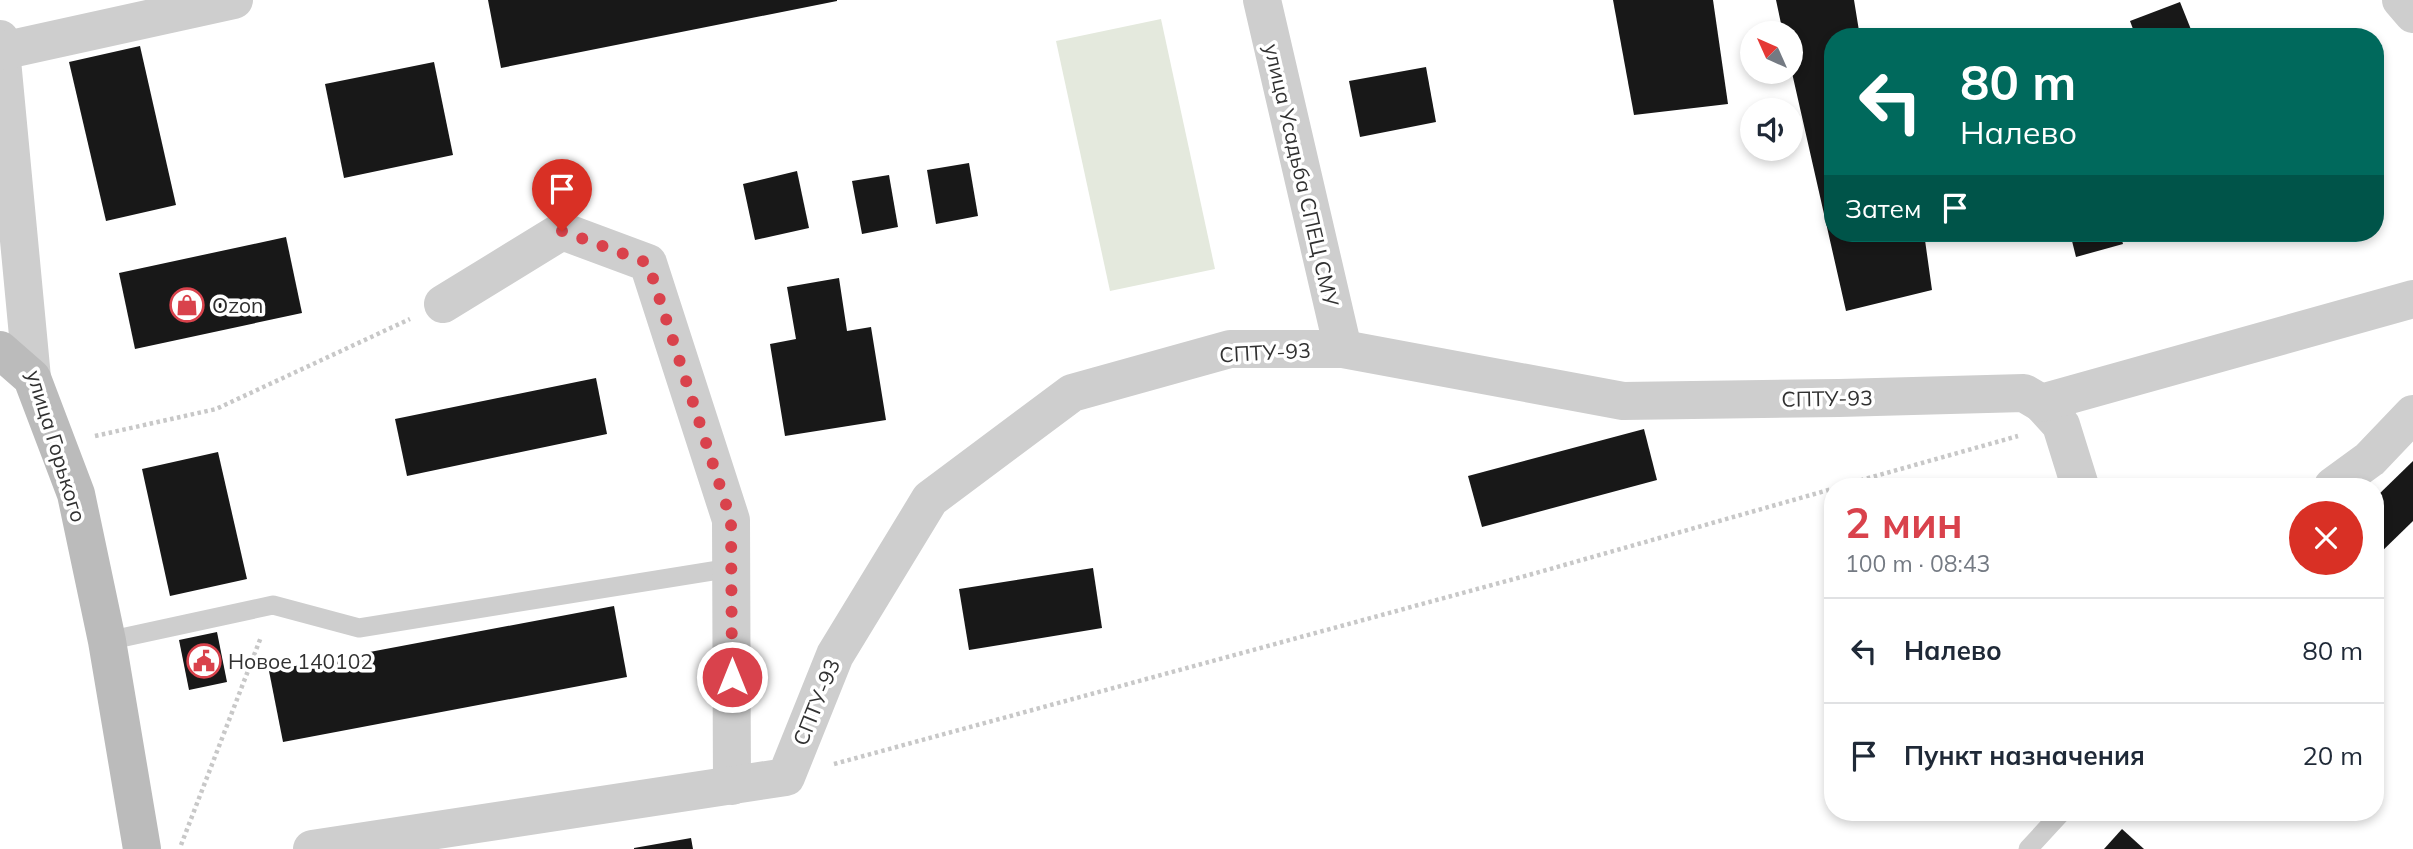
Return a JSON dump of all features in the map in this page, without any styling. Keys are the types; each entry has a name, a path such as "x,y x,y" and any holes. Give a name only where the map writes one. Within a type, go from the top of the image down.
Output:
{"street":[{"path":"1,45 234,0"},
{"name":"улица Усадьба СПЕЦ СМУ","path":"1262,0 1343,349"},
{"path":"2401,0 2413,13"},
{"name":"улица Горького","path":"1,45 32,378 76,494 107,641 142,849"},
{"path":"443,304 562,231 648,263 731,520 733,786"},
{"path":"2078,478 2051,414 2413,299"},
{"name":"СПТУ-93","path":"786,777 835,655 930,499 1072,393 1230,349 1343,349 1623,401 2024,393 2051,414"},
{"path":"0,350 32,378"},
{"path":"2344,478 2370,459 2413,414"},
{"path":"312,849 786,777"}],"lane":[{"path":"107,641 273,605 359,628 731,568"},
{"path":"2028,849 2054,821"}],"path":[{"path":"57,445 216,409 443,304"},
{"path":"1863,478 2051,414"},
{"path":"786,777 1536,573 1824,491"},
{"path":"180,849 273,605"}],"shaded area":[{"path":"1161,19 1215,269 1110,291 1056,41"}],"building":[{"path":"488,0 837,0 837,1 501,68"},
{"path":"1613,0 1713,0 1728,104 1634,115"},
{"path":"1776,0 1854,0 1859,28 1824,28 1824,214 1803,121 1803,98 1798,98 1795,84 1803,84 1803,21 1780,21"},
{"path":"2180,2 2190,28 2133,28 2130,21"},
{"path":"140,46 176,205 106,221 69,62"},
{"path":"434,62 453,155 344,178 325,84"},
{"path":"1426,67 1436,122 1360,137 1349,81"},
{"path":"969,163 978,216 936,224 927,170"},
{"path":"797,171 809,228 755,240 743,184"},
{"path":"889,175 898,227 862,234 852,181"},
{"path":"286,237 302,313 135,349 119,273"},
{"path":"1830,242 1925,242 1932,290 1846,311"},
{"path":"2072,242 2122,242 2123,244 2076,257"},
{"path":"839,278 847,331 871,327 886,420 785,436 770,344 796,339 787,287"},
{"path":"596,378 607,434 407,476 395,419"},
{"path":"1644,429 1657,480 1482,527 1468,476"},
{"path":"218,452 247,579 170,596 142,469"},
{"path":"2413,461 2413,521 2384,549 2384,489"},
{"path":"1093,568 1102,628 969,650 959,589"},
{"path":"614,606 627,677 283,742 269,671"},
{"path":"217,632 227,682 189,690 179,640"},
{"path":"2122,829 2144,849 2104,849"},
{"path":"691,838 693,849 634,849 634,848"}],"place":[{"name":"Ozon","path":"187,305"},
{"name":"Новое 140102","path":"204,661"}],"route":[{"path":"562,231 648,263 731,520 732,677"}]}
